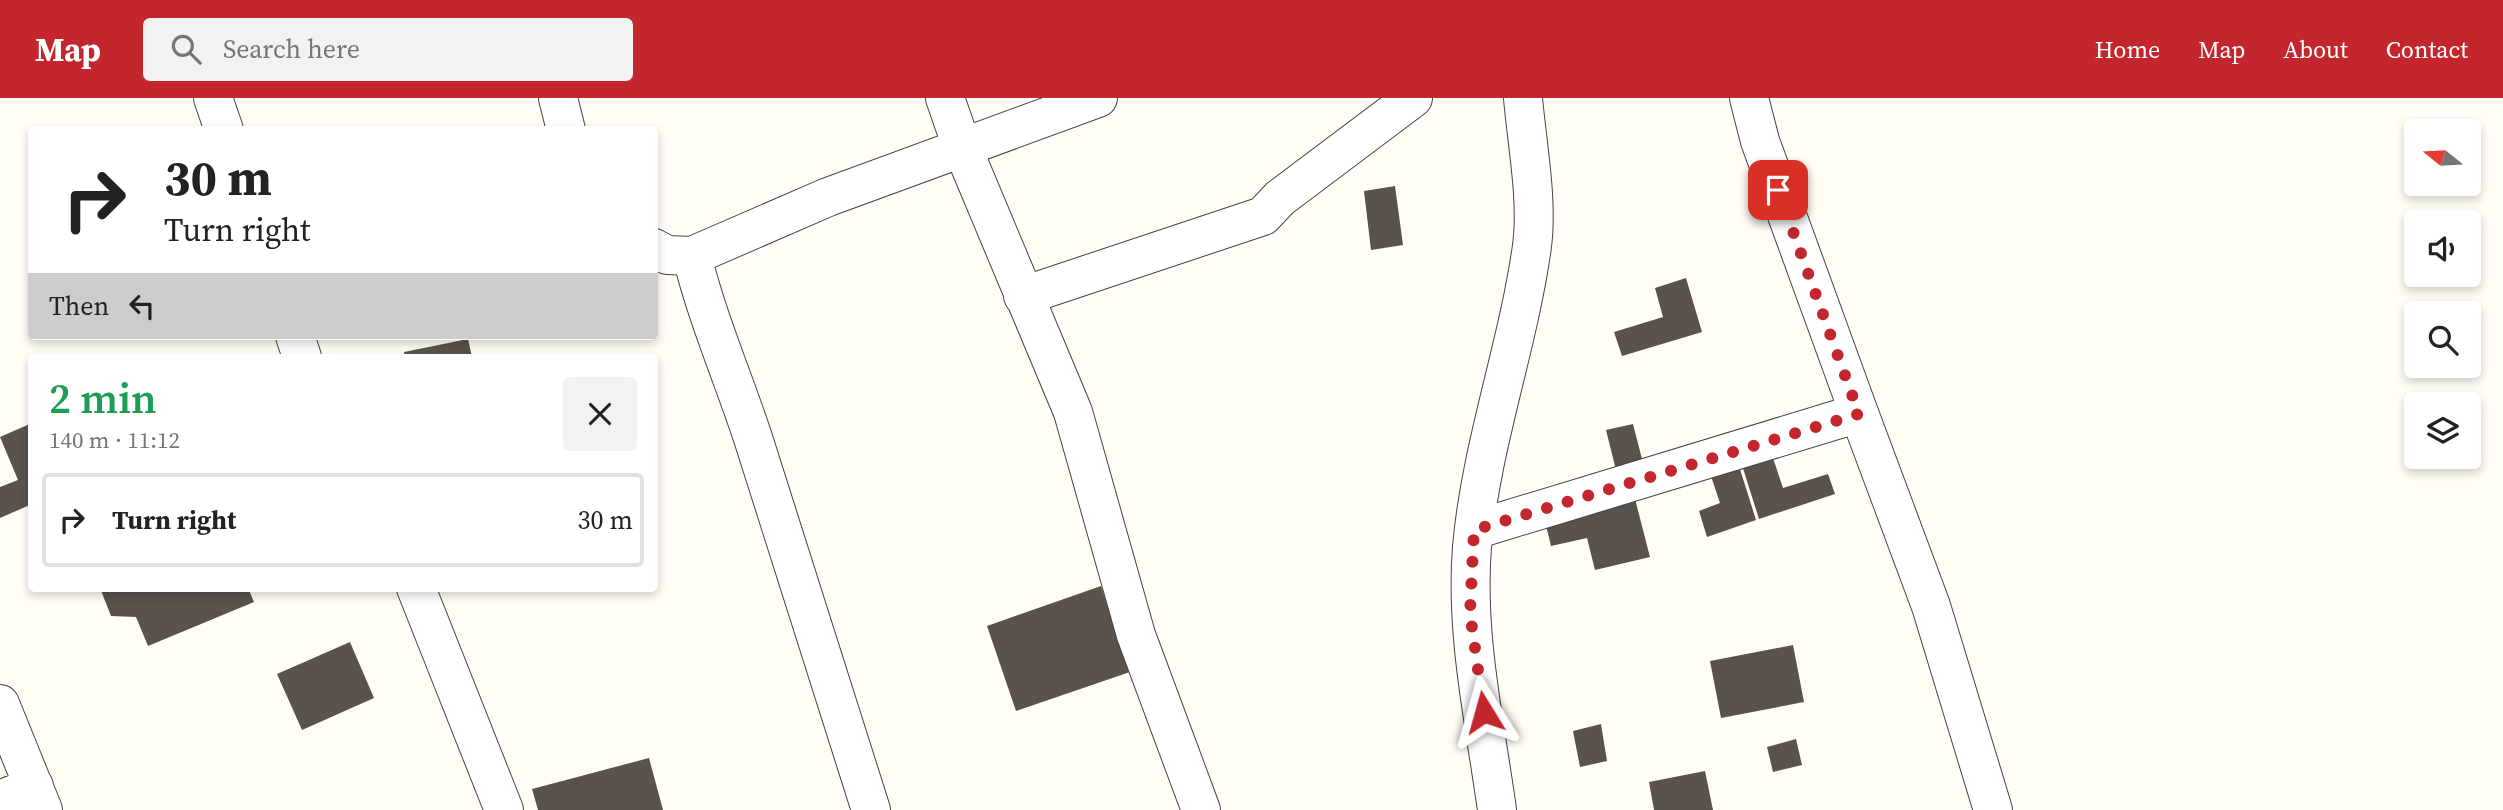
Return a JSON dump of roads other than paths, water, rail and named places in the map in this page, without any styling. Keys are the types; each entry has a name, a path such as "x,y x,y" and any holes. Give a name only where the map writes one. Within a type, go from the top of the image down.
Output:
{"street":[{"path":"213,98 223,126"},
{"path":"558,98 565,126"},
{"path":"945,98 962,147 1073,412 1136,635 1201,810"},
{"path":"658,250 667,255 692,256 828,197 1098,98"},
{"path":"1023,296 1263,216 1280,198 1413,98"},
{"path":"1497,810 1470,613 1478,495 1532,244 1531,178 1523,98"},
{"path":"1749,98 1760,141 1931,606 1993,810"},
{"path":"692,256 699,286 752,436 872,810"},
{"path":"1474,530 1859,414"},
{"path":"418,592 504,810"},
{"path":"0,704 26,799"}]}
